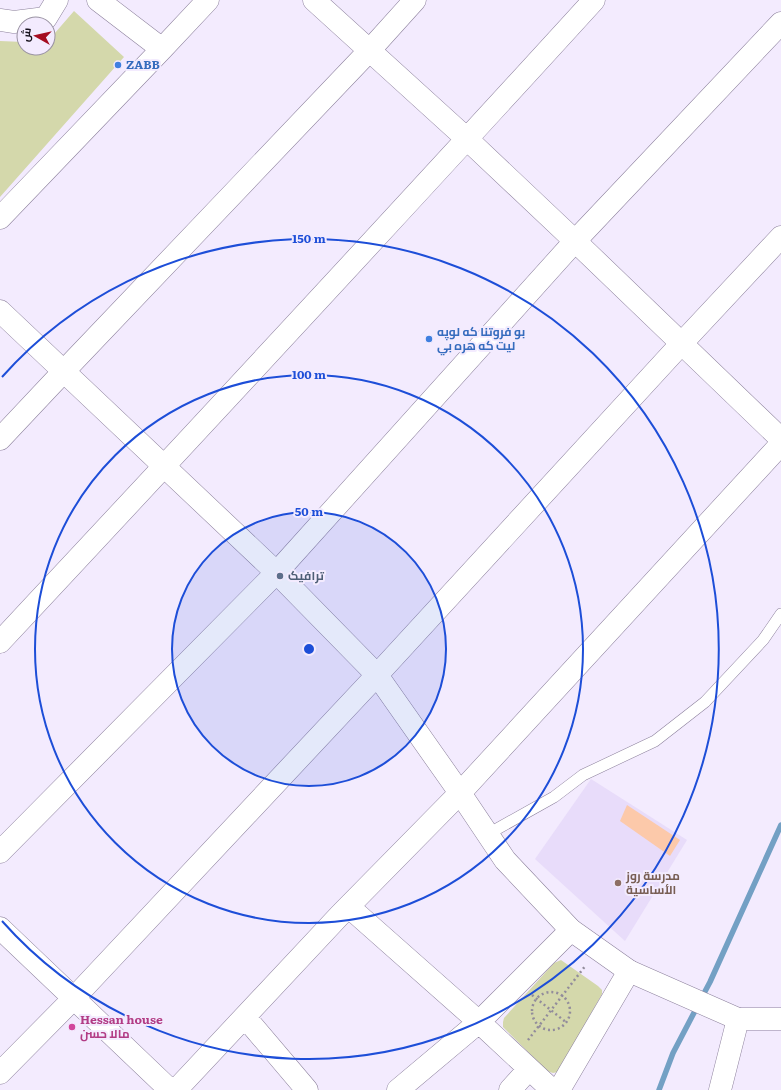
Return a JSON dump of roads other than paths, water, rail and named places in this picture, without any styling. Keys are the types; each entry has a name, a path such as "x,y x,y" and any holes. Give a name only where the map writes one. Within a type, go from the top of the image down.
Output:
{"street":[{"path":"0,20 14,22 46,18 57,0"},
{"path":"98,0 162,50"},
{"path":"0,218 162,50 208,0"},
{"path":"314,0 467,139 781,439"},
{"path":"0,439 369,51 415,0"},
{"path":"0,642 165,466 594,0"},
{"path":"0,852 277,572 575,241 781,23"},
{"path":"0,1073 74,998 377,675 781,237"},
{"path":"0,311 277,572 377,675 505,860 572,930 636,975 738,1019 781,1019"},
{"path":"176,1090 349,907 460,793 781,444"},
{"path":"349,907 479,1022 552,1090"},
{"path":"0,928 170,1090"},
{"path":"398,1090 479,1022 572,930"},
{"path":"559,1090 636,975"},
{"path":"245,1017 307,1090"},
{"path":"720,1090 738,1019"},
{"path":"510,1090 522,1063"}],"lane":[{"path":"488,834 554,797 583,775 655,741 705,702 762,640 781,614"}],"waterway":[{"path":"701,999 781,825"},
{"path":"659,1090 673,1053 697,1007"}],"place":[{"name":"ZABB","path":"118,65"},
{"name":"بو فروتنا كه لوپه ليت كه هره بي","path":"429,339"},
{"name":"ترافیک","path":"280,576"},
{"name":"مدرسة روز الأساسية","path":"618,883"},
{"name":"Hessan house مالا حسن","path":"72,1027"}]}
